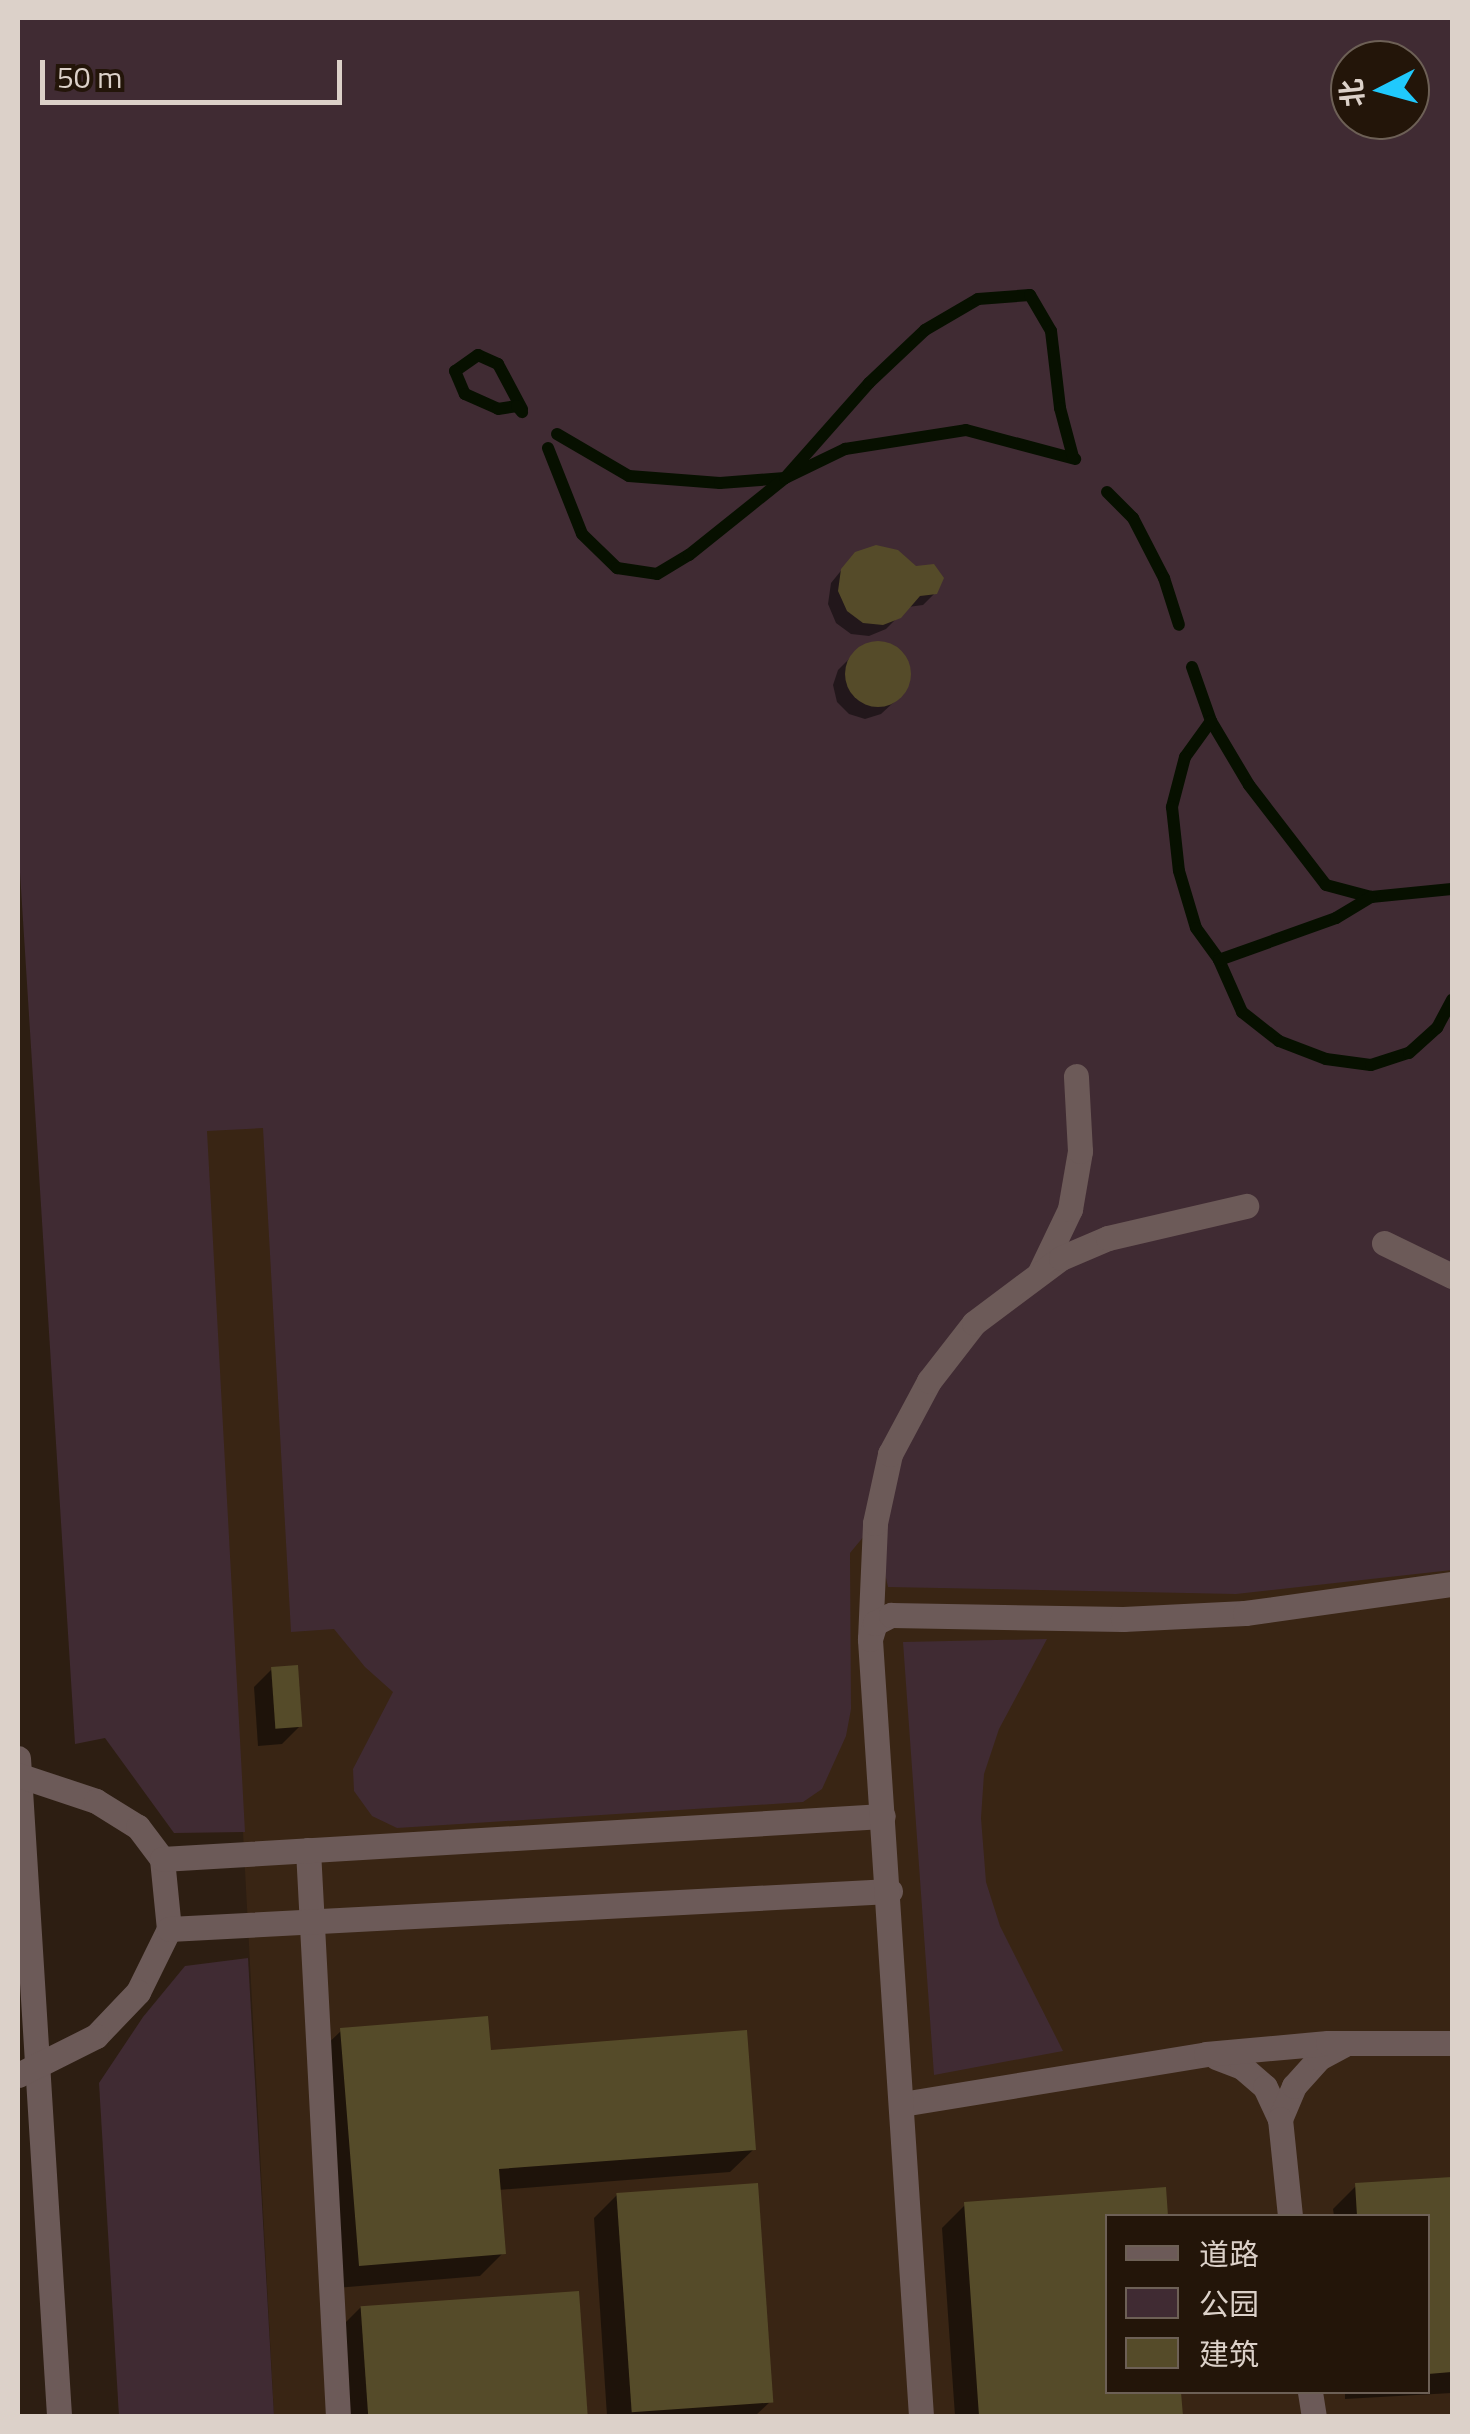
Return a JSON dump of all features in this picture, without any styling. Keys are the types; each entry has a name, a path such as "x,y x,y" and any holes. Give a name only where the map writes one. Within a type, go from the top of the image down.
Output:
{"street":[{"path":"1040,1272 1070,1209 1080,1151 1076,1076"},
{"path":"921,2416 890,1891 870,1639 875,1523 890,1454 929,1381 974,1322 1040,1272 1108,1238 1246,1206"},
{"path":"1384,1243 1452,1276"},
{"path":"870,1639 875,1623 891,1615 1123,1619 1244,1613 1452,1584"},
{"path":"18,1758 27,2070 59,2416"},
{"path":"18,1775 96,1801 138,1828 162,1858 169,1929 138,1992 96,2036 27,2070"},
{"path":"162,1858 882,1816"},
{"path":"308,1850 338,2416"},
{"path":"169,1929 890,1891"},
{"path":"902,2104 1206,2054 1346,2043 1452,2043"},
{"path":"1280,2119 1294,2086 1306,2072 1319,2058 1346,2043"},
{"path":"1206,2054 1242,2067 1265,2086 1280,2119 1290,2214"}],"shaded area":[{"path":"1452,18 1452,2416 274,2416 193,891 188,85"}],"green space":[{"path":"18,18 1452,18 1452,1570 1236,1594 888,1587 874,1524 850,1553 851,1709 846,1736 822,1789 803,1802 397,1828 372,1816 354,1791 353,1769 393,1692 365,1667 334,1629 291,1632 263,1128 207,1131 245,1832 174,1833 105,1738 75,1744 18,841"},
{"path":"1047,1639 999,1729 984,1774 981,1818 986,1882 1000,1926 1063,2051 934,2075 903,1642"},
{"path":"248,1958 274,2416 119,2416 99,2083 143,2017 185,1966"}],"building":[{"path":"876,545 898,550 916,566 934,564 944,578 937,594 920,596 901,618 883,625 863,623 847,611 838,591 841,569 855,552"},
{"path":"878,641 902,650 911,674 902,698 878,707 854,698 845,674 854,650"},
{"path":"298,1665 302,1727 275,1729 271,1667"},
{"path":"488,2016 491,2050 747,2030 756,2150 499,2169 506,2254 359,2266 340,2028"},
{"path":"1452,2177 1452,2372 1430,2374 1430,2214 1357,2214 1355,2183"},
{"path":"758,2183 773,2402 632,2412 616,2193"},
{"path":"1166,2187 1168,2214 1105,2214 1105,2394 1181,2394 1183,2416 979,2416 964,2202"},
{"path":"579,2291 588,2416 368,2416 361,2306"}],"waterway":[{"path":"548,448 582,534 617,568 657,574 689,555 785,478 869,383 925,330 978,299 1030,295 1051,331 1060,408 1073,457"},
{"path":"522,409 498,364 478,355 455,371 465,394 498,409 517,406 522,412"},
{"path":"557,434 629,476 720,483 785,478 845,449 966,430 1075,459"},
{"path":"1107,492 1133,518 1164,578 1179,625"},
{"path":"1192,667 1211,721 1249,785 1326,885 1371,897 1452,889"},
{"path":"1211,721 1185,757 1172,807 1179,871 1196,928 1219,960 1242,1012 1279,1041 1326,1059 1371,1065 1409,1053 1437,1028 1452,1000"},
{"path":"1219,960 1336,918 1371,897"}]}
